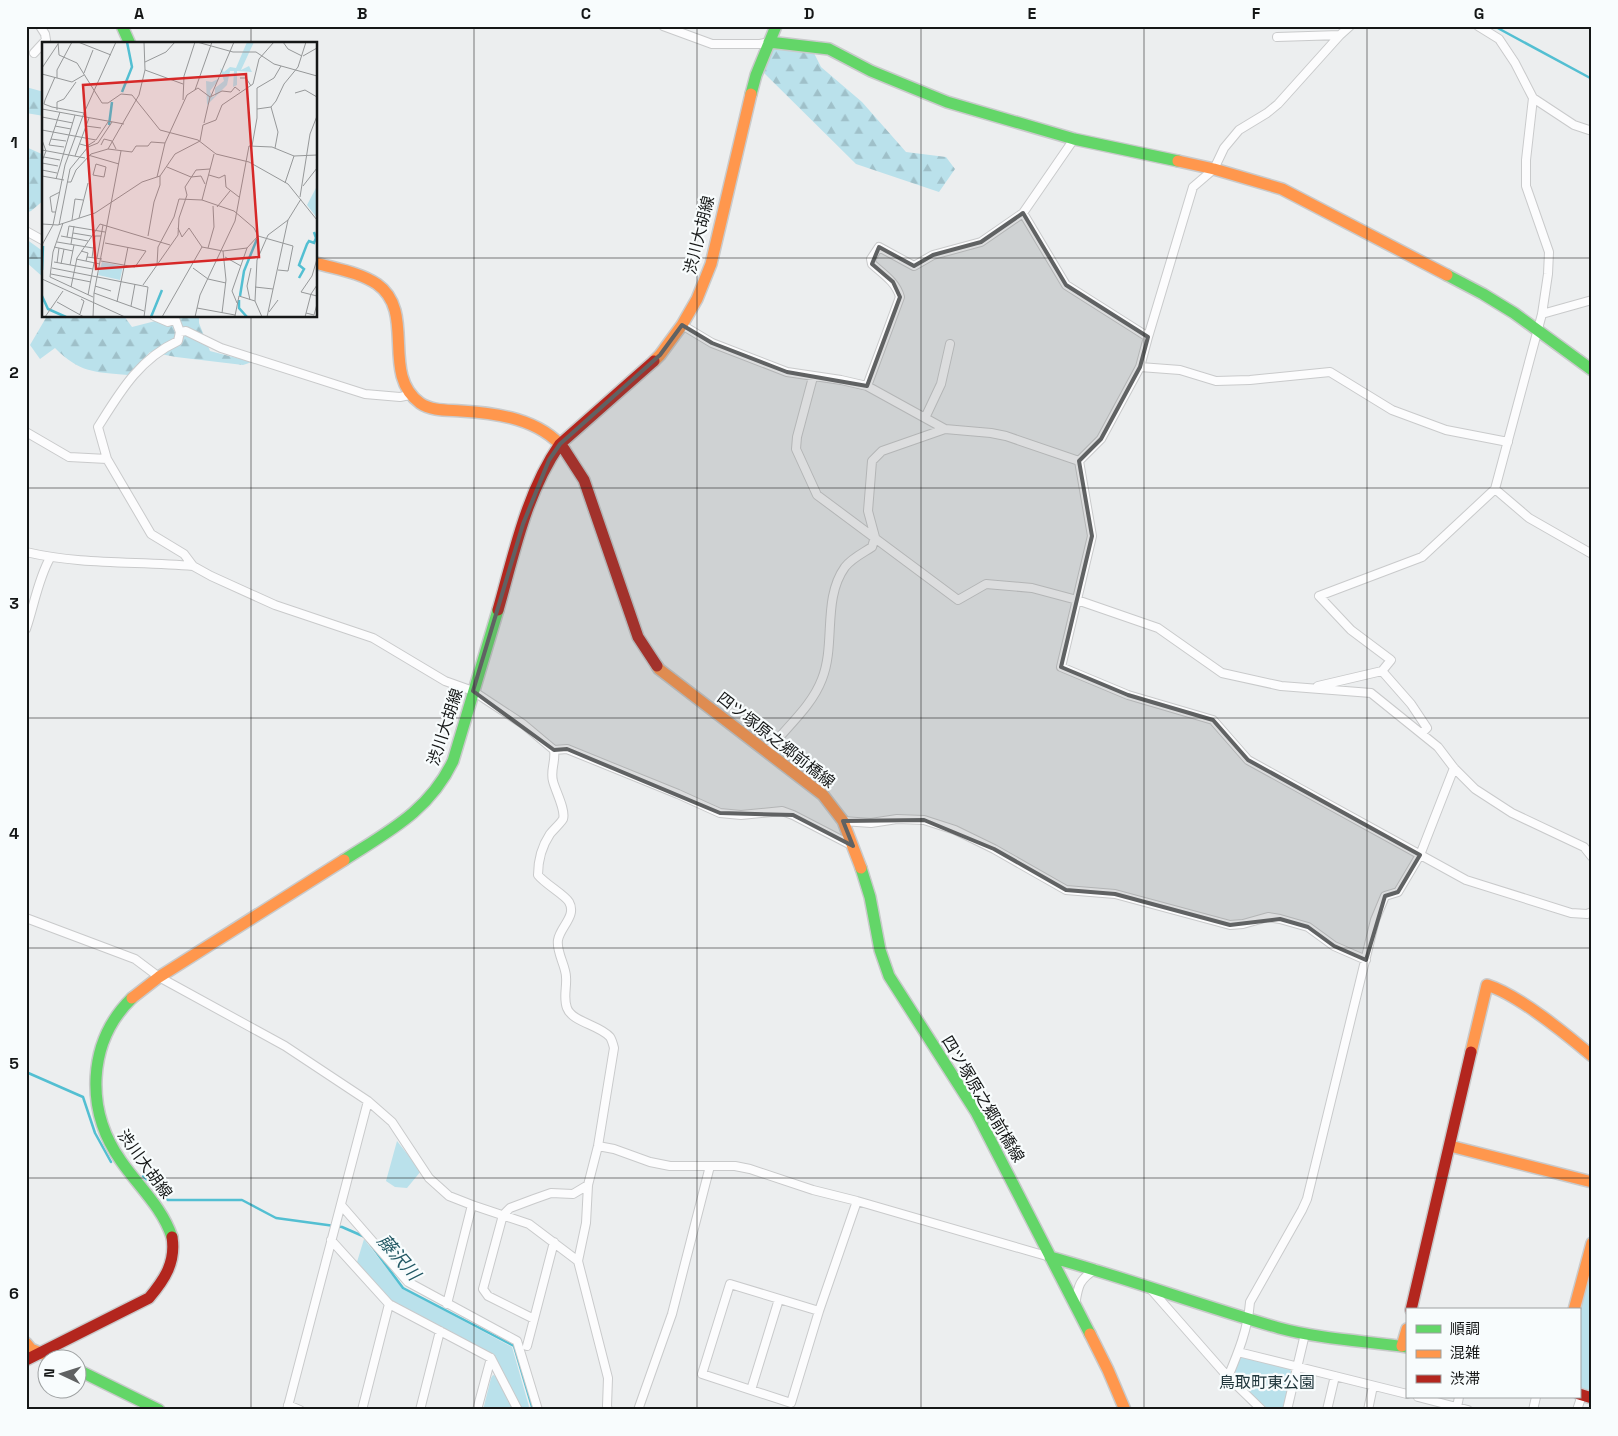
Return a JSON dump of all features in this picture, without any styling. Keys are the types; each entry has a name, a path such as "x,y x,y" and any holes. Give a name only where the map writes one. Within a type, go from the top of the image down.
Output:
{"main road":[{"path":"122,26 129,42"},
{"name":"渋川大胡線","path":"51,1348 149,1298 164,1281 172,1262 174,1247 170,1228 109,1144 97,1113 94,1088 99,1051 104,1038 115,1018 137,993 158,977 393,828 424,805 438,789 453,761 523,524 534,490 548,460 560,444 660,355 682,325 697,299 711,264 748,103 756,76 776,26"},
{"path":"769,42 829,49 864,68 947,102 1074,139 1214,169 1282,189 1483,294 1514,313 1592,370"},
{"path":"318,264 373,282 383,288 392,300 397,316 400,368 404,384 410,395"},
{"name":"四ツ塚原之郷前橋線","path":"410,395 421,404 439,409 475,412 533,424 546,431 560,444 576,464 592,499 632,620 645,650 659,669 672,681 823,795 843,822 854,846 870,897 880,950 889,976 976,1112 1108,1370 1125,1410"},
{"path":"1411,1308 1487,985 1497,988 1537,1014 1592,1056"},
{"path":"1450,1146 1592,1182"},
{"path":"1575,1308 1592,1242"},
{"path":"1050,1258 1096,1269 1249,1319 1305,1334 1405,1347"},
{"path":"26,1343 31,1349 38,1352"},
{"name":"渋川大胡線","path":"26,1360 38,1354"},
{"path":"88,1375 159,1410"}],"street":[{"path":"40,26 45,34 46,40 44,42"},
{"path":"663,26 712,44 760,44 769,42"},
{"path":"1079,461 1101,439 1140,367 1194,187 1214,169 1224,148 1239,130 1278,104 1350,26"},
{"path":"1478,26 1499,39 1515,63 1533,98 1574,125 1592,131"},
{"path":"1277,37 1340,35"},
{"path":"34,53 42,44"},
{"path":"1308,688 1382,671 1392,660 1351,630 1319,596 1422,557 1495,489 1542,314 1549,252 1526,186 1526,160 1533,98"},
{"path":"867,386 900,297 898,290 892,282 872,264 871,259 879,247 914,266 933,255 980,242 1023,213 1074,139"},
{"path":"1023,213 1066,285 1148,337"},
{"path":"26,231 42,240"},
{"path":"1542,314 1592,299"},
{"path":"159,318 168,322 174,318 180,332 178,341 161,349 125,383 98,426 107,459 151,534 184,554 194,566 211,576 275,605 372,638 445,681 473,691 523,724 554,750 556,759 552,779 563,812 563,819 549,836 538,864 538,875 544,882 569,900 571,908 570,915 560,933 558,942 566,976 566,1005 569,1012 602,1031 610,1038 614,1048 598,1146 588,1185 586,1223 578,1262 608,1378 608,1410"},
{"path":"682,325 712,343 786,372 867,386 945,429"},
{"path":"180,332 186,331 221,348 365,394 400,397 410,395"},
{"path":"925,418 941,384 950,344"},
{"path":"1140,367 1180,370 1216,381 1250,380 1330,372 1392,410 1446,430 1508,442"},
{"path":"813,377 797,437 796,449 817,495 958,600 986,584 1032,588 1077,600 1158,628 1222,673 1281,686 1371,693 1438,747 1454,768 1475,789 1512,813 1584,847 1592,857"},
{"path":"767,752 809,703 826,669 833,604 840,577 853,559 872,547 875,537 868,511 872,461 882,451 945,429 990,432 1079,461"},
{"path":"26,432 69,457 107,459"},
{"path":"1079,461 1092,536 1061,667 1128,695 1213,720 1248,760 1466,880 1571,912 1587,914 1592,912"},
{"path":"1495,489 1529,518 1592,554"},
{"path":"26,552 50,558 83,561 154,562 194,566"},
{"path":"26,629 44,569 50,558"},
{"path":"1382,671 1412,704 1427,728 1422,733"},
{"path":"554,750 567,749 720,813 740,815 782,811 854,846"},
{"path":"1228,1377 1249,1319 1250,1302 1307,1199 1376,920 1385,896 1398,892 1420,855 1454,768"},
{"path":"843,822 871,823 897,819 924,820 955,830 994,849 1066,890 1115,894 1230,925 1268,918 1280,919 1308,927 1334,946 1366,960"},
{"path":"26,918 133,958 158,977 285,1046 368,1101 392,1122 429,1178 449,1196 529,1224 578,1262"},
{"path":"300,1410 288,1407 368,1101"},
{"path":"598,1146 670,1166 736,1166 750,1169 813,1190 857,1201 1050,1258"},
{"path":"638,1410 672,1314 710,1166"},
{"path":"534,1319 488,1296 483,1289 503,1215 510,1208 552,1193 573,1194 588,1185"},
{"path":"820,1311 730,1284 702,1374 791,1403 857,1201"},
{"path":"341,1205 408,1282 517,1342 538,1410"},
{"path":"447,1304 472,1205"},
{"path":"331,1240 389,1304 490,1358 518,1410"},
{"path":"527,1346 554,1242"},
{"path":"1075,1306 1078,1286 1084,1276 1096,1269"},
{"path":"1147,1285 1228,1377 1262,1410"},
{"path":"751,1390 779,1299"},
{"path":"362,1410 389,1304"},
{"path":"420,1410 440,1331"},
{"path":"1287,1410 1305,1334"},
{"path":"1238,1352 1406,1394"},
{"path":"477,1410 490,1358"},
{"path":"1327,1410 1336,1376"},
{"path":"1368,1410 1374,1386"},
{"path":"1577,1410 1584,1396"},
{"path":"1422,1398 1468,1410"},
{"path":"1457,1407 1459,1398"}],"highlighted area":[{"path":"1023,213 1066,285 1148,337 1140,367 1101,439 1079,461 1092,536 1061,667 1128,695 1213,720 1248,760 1420,855 1398,892 1385,896 1366,960 1334,946 1308,927 1280,919 1230,925 1115,894 1066,890 994,849 924,820 843,821 853,846 793,815 720,813 567,749 554,750 473,691 523,524 549,460 560,444 660,355 682,325 712,343 787,372 867,386 900,297 893,282 872,264 879,247 914,266 933,255 981,242"}],"green space":[{"path":"771,48 814,53 821,67 862,102 906,152 946,157 955,169 939,192 856,164 763,72"},
{"path":"26,87 42,91 42,116 26,113"},
{"path":"26,147 42,154 42,202 26,213"},
{"path":"26,239 42,251 42,276 26,262"},
{"path":"46,318 125,318 132,327 167,318 199,318 199,323 210,351 252,362 243,365 150,352 128,375 88,370 72,362 55,348 40,359 30,345"},
{"path":"397,1141 421,1171 407,1188 395,1187 386,1181"},
{"path":"364,1239 402,1288 512,1347 530,1410 522,1410 493,1356 392,1301 357,1262"},
{"path":"1592,1267 1592,1391 1580,1387 1580,1312"},
{"name":"鳥取町東公園","path":"1241,1357 1290,1369 1292,1375 1283,1410 1269,1410 1233,1377 1232,1374 1238,1358"},
{"path":"493,1375 496,1376 515,1410 483,1410"}],"waterway":[{"path":"1494,26 1592,79"},
{"name":"藤沢川","path":"26,1072 83,1097 95,1133 111,1162"},
{"name":"藤沢川","path":"143,1176 168,1200 242,1200 276,1218 342,1227 365,1237 403,1288 514,1346 533,1410"}],"traffic: fast":[{"path":"122,26 129,42"},
{"path":"751,94 756,75 776,26"},
{"path":"769,42 829,49 871,71 947,102 1074,139 1178,161"},
{"path":"1447,275 1514,313 1592,370"},
{"path":"344,860 392,829 420,807 443,778 453,761 498,610"},
{"path":"861,868 870,897 880,950 889,976 976,1112 1090,1334"},
{"path":"132,998 117,1016 106,1035 99,1055 96,1077 97,1099 101,1120 109,1141 121,1161 162,1216 172,1237"},
{"path":"1050,1257 1279,1328 1326,1337 1406,1347"},
{"path":"88,1375 159,1410"}],"traffic: slow":[{"path":"654,361 682,325 697,299 711,264 751,94"},
{"path":"1178,161 1214,169 1282,189 1447,275"},
{"path":"318,264 363,276 377,284 389,296 395,310 398,326 399,360 402,376 408,391 420,403 434,409 475,412 517,419 543,431 564,449"},
{"path":"657,666 823,795 843,821 861,868"},
{"path":"132,998 159,977 344,860"},
{"path":"1471,1052 1487,985 1500,990 1527,1006 1592,1056"},
{"path":"1450,1146 1592,1182"},
{"path":"1575,1308 1592,1243"},
{"path":"1402,1346 1406,1332"},
{"path":"1090,1334 1125,1410"},
{"path":"26,1343 31,1349 38,1352"}],"traffic: jam":[{"path":"498,610 522,524 548,463 560,444 654,361"},
{"path":"564,449 584,480 638,637 657,666"},
{"path":"1411,1308 1471,1052"},
{"path":"26,1360 149,1298 168,1270 173,1246 172,1237"},
{"path":"1580,1394 1592,1398"}]}
